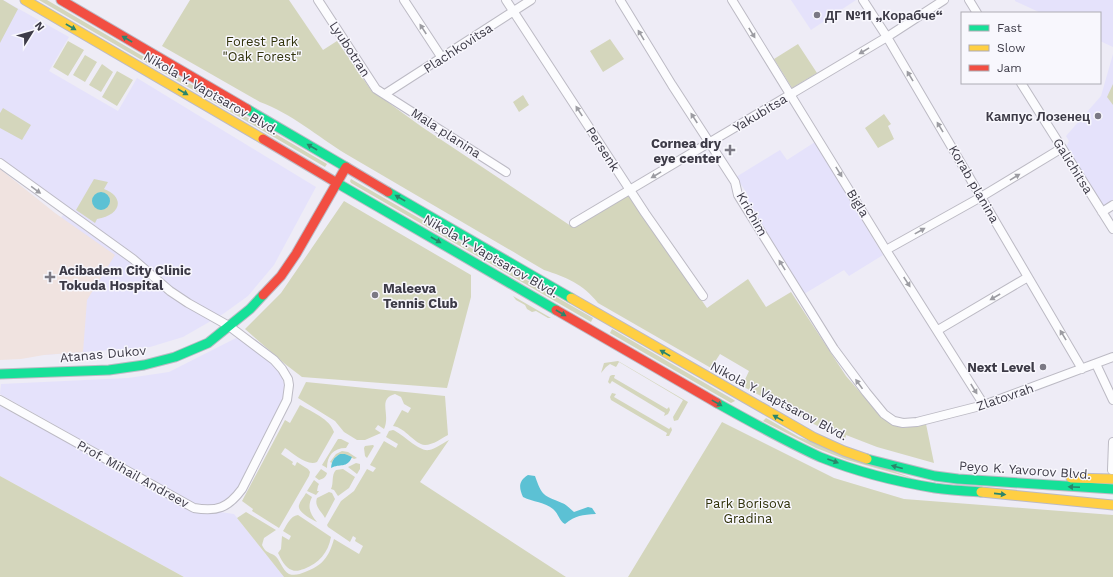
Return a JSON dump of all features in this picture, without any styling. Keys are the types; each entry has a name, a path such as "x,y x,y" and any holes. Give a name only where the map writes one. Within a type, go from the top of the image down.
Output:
{"main road":[{"name":"Nikola Y. Vaptsarov Blvd.","path":"25,0 683,384 793,444 827,459 888,478 935,488 962,490"},
{"name":"Nikola Y. Vaptsarov Blvd.","path":"61,0 745,399 813,437 864,458 935,476"},
{"name":"Atanas Dukov","path":"0,374 108,370 144,365 175,357 208,342 255,304 282,276 346,167"},
{"name":"Atanas Dukov","path":"0,367 113,362 142,358 172,350 227,327"},
{"path":"958,479 999,475 1113,480"},
{"name":"Peyo K. Yavorov Blvd.","path":"935,476 958,479 1113,489"},
{"name":"Peyo K. Yavorov Blvd.","path":"962,490 1112,505"}],"street":[{"name":"Lyubotran","path":"318,0 376,89 385,94"},
{"path":"404,0 442,58"},
{"name":"Persenk","path":"506,0 631,190 703,296"},
{"name":"Plachkovitsa","path":"385,94 531,0"},
{"name":"Krichim","path":"620,0 735,182 738,195 834,349 884,414 894,421"},
{"name":"Bigla","path":"732,0 886,250 984,405"},
{"name":"Korab planina","path":"863,0 887,37 1082,369"},
{"name":"Yakubitsa","path":"574,223 887,37 944,0"},
{"path":"969,0 976,12"},
{"name":"Galichitsa","path":"1022,84 1113,229"},
{"name":"Mala planina","path":"385,94 506,172"},
{"path":"886,250 981,197 1062,148"},
{"name":"Prof. Mihail Andreev","path":"0,163 133,259 170,291 227,327 274,360 282,369 290,385 287,400 242,489 232,501 222,507 203,509 194,508 0,400"},
{"path":"1102,212 1113,205"},
{"path":"938,330 1028,277"},
{"name":"Zlatovrah","path":"894,421 903,423 917,422 984,405 1113,357"},
{"path":"1096,364 1113,400"},
{"path":"1112,470 1113,442"}],"shaded area":[{"path":"0,0 3,0 69,37 49,71 118,111 137,78 316,187 274,265 248,296 223,314 183,337 150,347 44,355 34,256 68,208 0,159"},
{"name":"ДГ №11 „Корабче“","path":"791,0 856,0 811,30"},
{"path":"1113,0 1113,47 1101,41 1101,12 1039,12 1015,1"},
{"name":"Кампус Лозенец","path":"1113,54 1113,201 1104,206 1066,147 1069,141 1066,136 1101,96"},
{"path":"815,142 883,255 849,276 844,270 804,294 745,197 748,195 736,177 780,150 787,160"},
{"name":"Acibadem City Clinic Tokuda Hospital","path":"0,169 55,213 115,255 87,300 83,352 0,360"},
{"path":"240,336 273,362 280,372 284,384 283,401 236,491 221,503 210,505 193,503 0,394 1,384 128,378 169,372"},
{"path":"0,406 194,511 234,514 284,577 184,577 0,476"}],"green space":[{"path":"0,0 3,0 18,9 0,43"},
{"path":"39,0 47,0 327,164 325,167"},
{"name":"Forest Park \"Oak Forest\"","path":"190,0 289,0 323,50 337,41 371,90 422,127 574,228 628,194 707,308 748,279 766,307 791,292 846,376 880,415 892,424 903,428 926,424 934,463 877,447 846,435 845,440 742,386 749,371 720,354 711,368 598,303 592,296 574,282 560,275 544,270 346,154 283,112 260,102 162,46"},
{"path":"610,39 624,59 603,72 590,51"},
{"path":"68,41 84,50 68,76 53,67"},
{"path":"798,44 817,73 792,88 774,59"},
{"path":"85,55 97,62 85,82 73,75"},
{"path":"102,64 113,72 101,92 89,85"},
{"path":"117,71 133,80 117,106 102,97"},
{"path":"1113,84 1113,105 1107,97"},
{"path":"523,95 529,105 519,112 513,102"},
{"path":"3,108 31,125 22,140 0,128 0,113"},
{"path":"884,114 891,124 888,126 894,139 878,148 865,128"},
{"path":"94,179 108,182 104,189 116,197 118,202 115,211 105,217 97,219 95,223 76,210"},
{"path":"351,179 593,318 591,322 351,183"},
{"name":"Maleeva Tennis Club","path":"344,201 471,275 471,297 447,388 302,377 245,329 281,293"},
{"path":"513,296 551,318 548,318 536,311 532,312"},
{"path":"612,329 735,401 731,403 610,333"},
{"path":"618,361 688,402 678,420 674,421 673,417 683,400 619,362 616,367 610,364 601,373 604,363"},
{"path":"615,375 614,378 667,409 669,407 670,410 668,414 664,416 665,413 612,381 610,384 608,382 610,376"},
{"path":"306,382 445,396 448,435 434,443 425,445 417,442 398,427 393,426 402,410 408,413 411,408 404,404 401,397 395,394 390,396 385,403 386,423 384,429 378,425 375,429 381,433 365,440 357,440 344,432 335,421 298,398"},
{"path":"612,393 616,394 614,397 669,429 671,427 672,430 669,436 666,436 667,433 611,400 610,397"},
{"path":"300,405 329,423 334,432 317,462 309,463 285,448 281,454 293,462 292,464 295,466 297,462 310,472 279,528 252,511 253,509 242,501 285,420 290,423"},
{"path":"766,418 799,437 915,479 847,460 816,448 763,421"},
{"name":"Park Borisova Gradina","path":"722,422 834,478 904,499 1113,515 1113,577 628,577"},
{"path":"393,430 416,446 425,450 434,448 449,440 420,482 566,577 284,577 237,518 246,512 276,530 264,538 262,545 268,552 276,557 285,570 291,575 311,570 320,564 330,551 334,539 359,554 363,546 355,541 356,538 353,536 350,542 327,525 341,501 354,491 367,469 373,472 376,468 370,465 384,441 396,448 398,444 386,437 389,431"},
{"path":"338,439 349,443 346,448 341,448 334,451 328,460 327,468 322,465"},
{"path":"365,446 374,446 367,458 365,456 364,448"},
{"path":"342,451 348,452 357,458 354,459 343,454 335,457 332,463 330,462 336,454"},
{"path":"356,463 360,464 360,469 357,474 348,467"},
{"path":"321,469 327,473 324,478 319,480 315,477"},
{"path":"343,469 355,477 349,488 338,496 334,490 331,489 333,477 336,470"},
{"path":"0,476 184,577 0,577"},
{"path":"314,480 319,484 317,491 319,491 316,495 307,491"},
{"path":"329,492 332,493 335,499 325,518 317,506 316,501 317,498"},
{"path":"306,493 312,497 310,510 317,522 305,515 299,508 299,505"},
{"path":"298,515 331,537 328,548 322,557 309,567 295,571 285,565 278,553 281,549 282,536 289,540 291,536 283,531 291,519"}],"water":[{"path":"101,192 107,195 110,201 107,207 101,210 95,207 92,201 95,195"},
{"path":"340,454 345,454 352,457 348,463 331,468 333,460"},
{"path":"528,475 535,476 544,494 565,504 574,512 588,507 592,508 596,514 579,516 565,524 550,507 543,503 523,497 520,485 522,480"}],"traffic: fast":[{"path":"247,109 346,167"},
{"path":"337,183 556,310"},
{"path":"388,192 571,298"},
{"path":"0,374 109,370 144,365 175,357 208,343 250,309 263,295"},
{"path":"717,403 807,451 848,467 877,476 921,486 981,492"},
{"path":"867,459 935,476 958,479 1113,489"}],"traffic: slow":[{"path":"25,0 263,139"},
{"path":"571,298 813,437 844,451 867,459"},
{"path":"1071,478 1113,479"},
{"path":"981,492 1113,505"}],"traffic: jam":[{"path":"61,0 247,109"},
{"path":"263,139 337,183"},
{"path":"263,295 281,276 296,254 346,167 388,192"},
{"path":"556,310 717,403"}],"place":[{"name":"ДГ №11 „Корабче“","path":"817,15"},
{"name":"Кампус Лозенец","path":"1098,116"},
{"name":"Cornea dry eye center","path":"730,150"},
{"name":"Acibadem City Clinic Tokuda Hospital","path":"50,277"},
{"name":"Maleeva Tennis Club","path":"375,295"},
{"name":"Next Level","path":"1043,367"}]}
